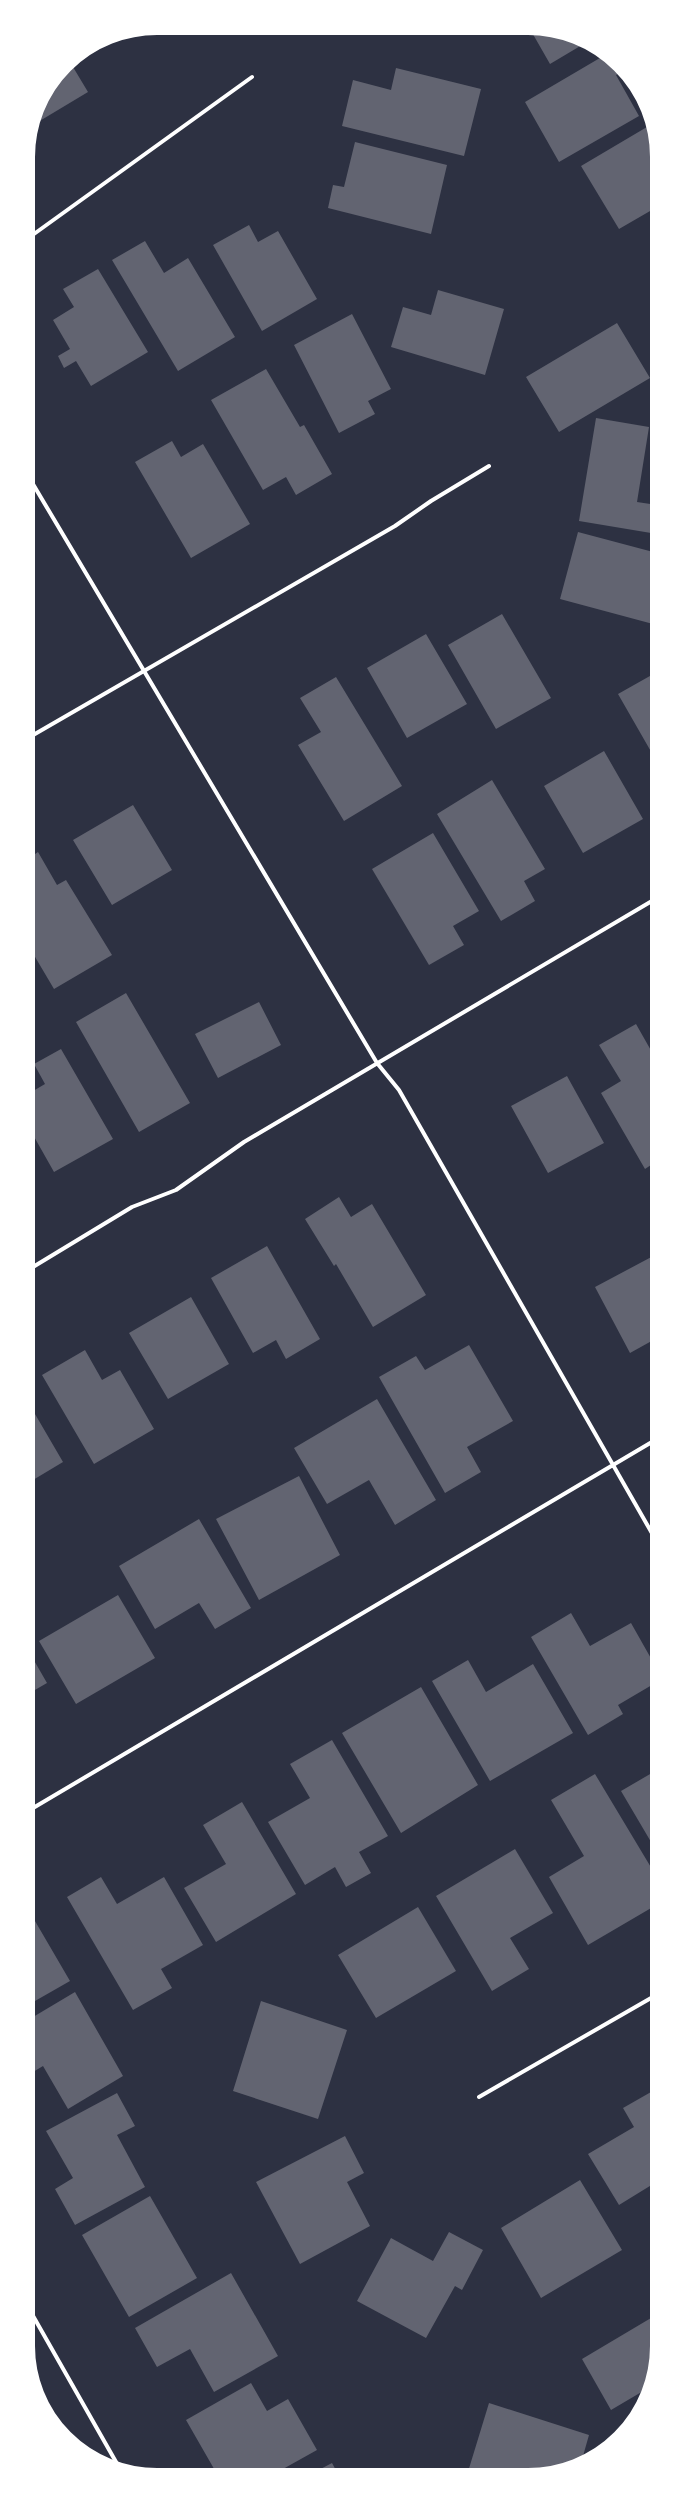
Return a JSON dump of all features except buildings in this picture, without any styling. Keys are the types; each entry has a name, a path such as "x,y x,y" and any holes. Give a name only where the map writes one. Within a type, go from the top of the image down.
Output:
{"street":[{"path":"34,234 252,77"},
{"path":"34,734 143,670 395,526 431,501 489,466"},
{"path":"34,486 377,1063 399,1090 651,1532"},
{"path":"34,1266 132,1207 176,1190 244,1142 651,902"},
{"path":"34,1807 651,1443"},
{"path":"478,2097 651,1998"},
{"path":"34,2318 115,2461"}]}
